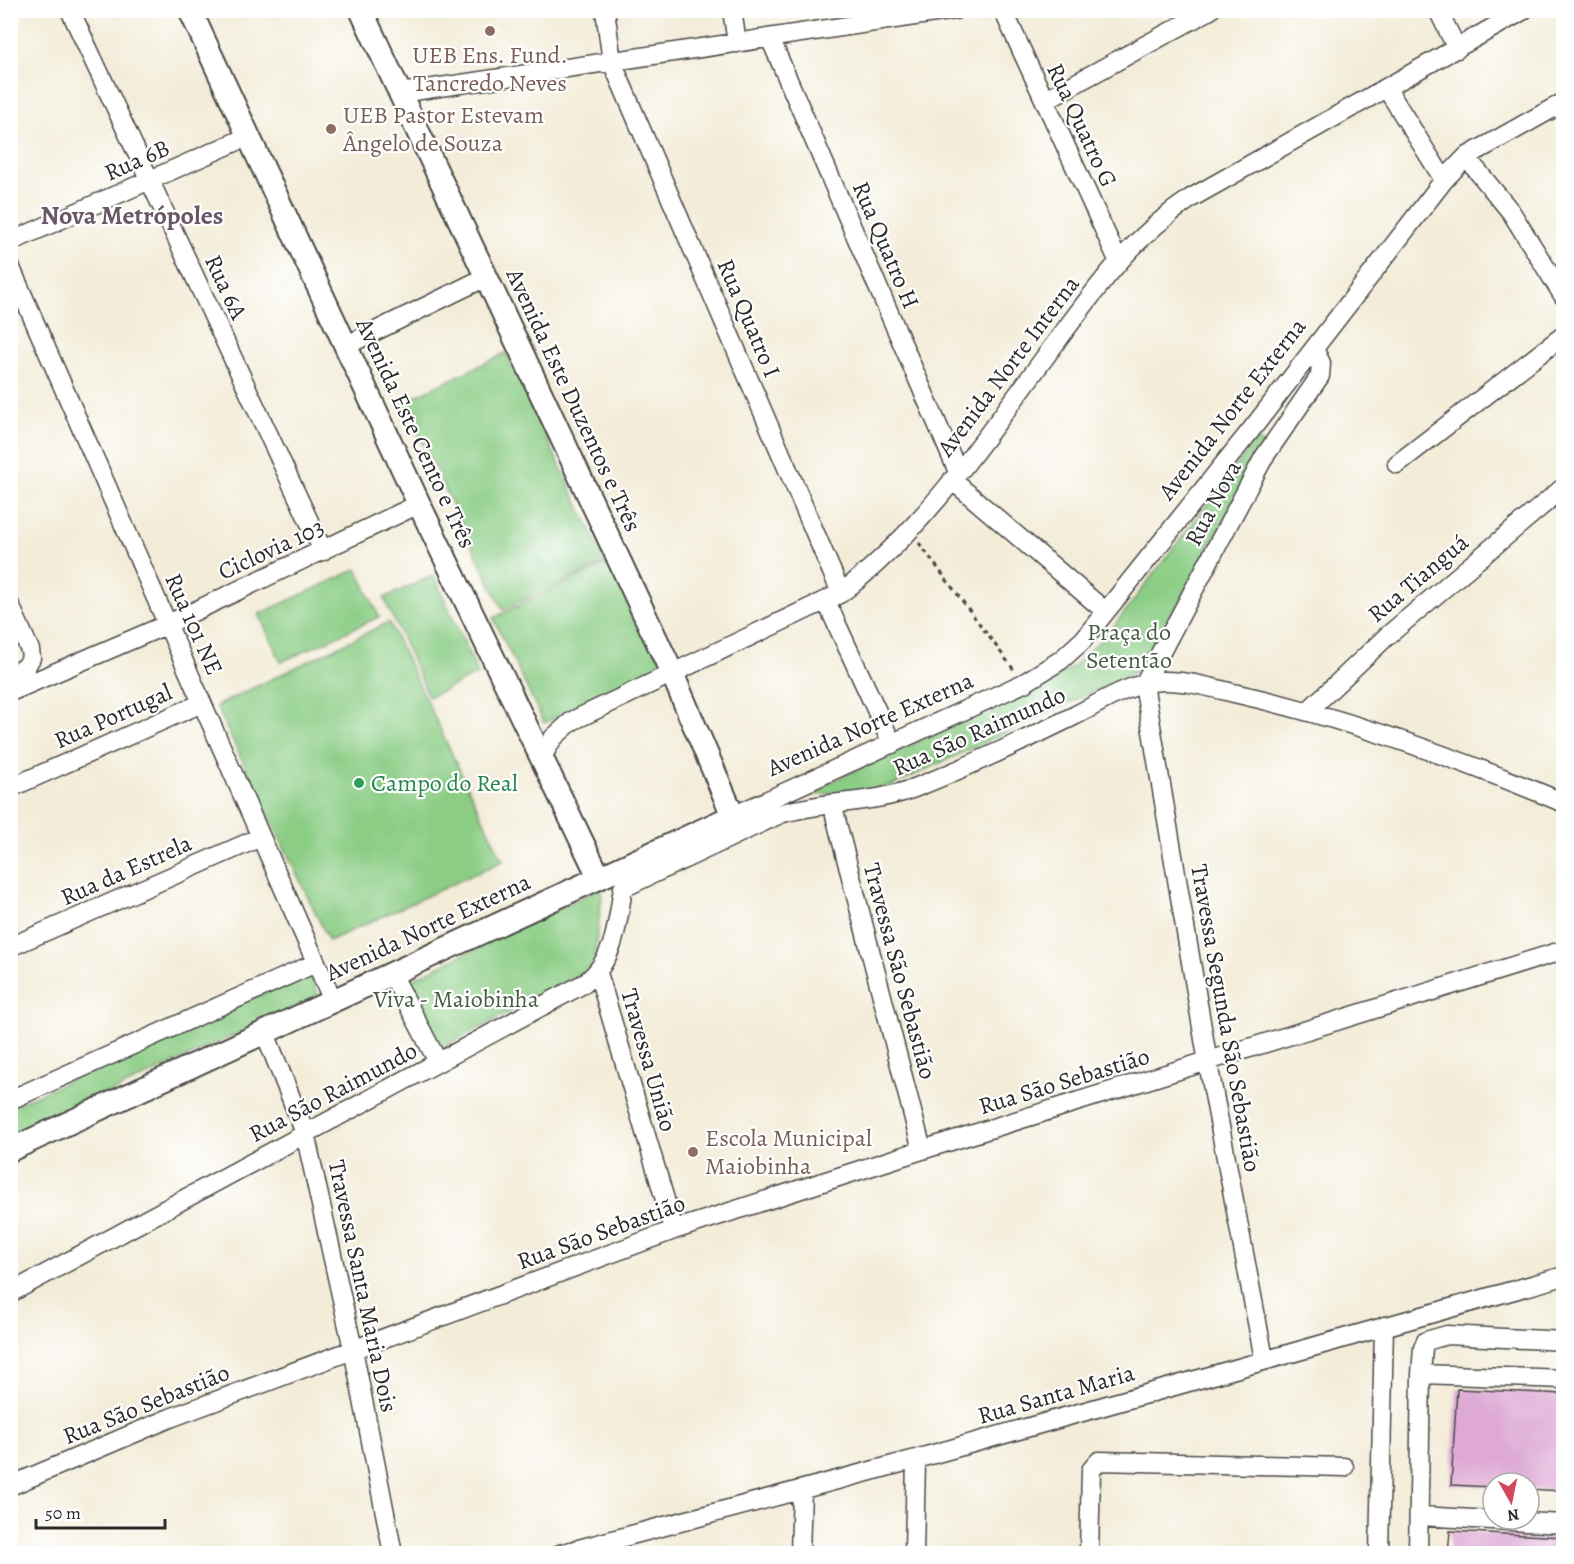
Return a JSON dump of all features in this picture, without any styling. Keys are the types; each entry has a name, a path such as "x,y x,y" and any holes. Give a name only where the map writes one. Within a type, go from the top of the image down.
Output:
{"main road":[{"name":"Avenida Este Cento e Três","path":"190,10 345,346 542,757 612,878"},
{"name":"Avenida Este Duzentos e Três","path":"361,10 672,673 733,816"},
{"name":"Avenida Norte Externa","path":"10,1150 392,974 612,878 733,816"}],"street":[{"name":"Rua 6A","path":"70,10 323,551"},
{"name":"Rua Quatro I","path":"605,10 612,62 834,597 892,744"},
{"path":"732,10 737,43"},
{"path":"400,93 770,38 865,17 955,10"},
{"name":"Rua Quatro G","path":"1003,10 1118,260"},
{"path":"1045,100 1210,10"},
{"path":"1438,10 1457,49"},
{"name":"Avenida Norte Interna","path":"542,757 553,738 572,722 834,597 867,573 909,530 955,476 1118,260 1149,229 1191,198 1524,10"},
{"name":"Rua Quatro H","path":"770,38 955,476"},
{"path":"1387,89 1444,180"},
{"name":"Avenida Norte Externa","path":"733,816 1024,683 1061,660 1083,640 1314,349 1444,180 1466,157 1563,102"},
{"name":"Rua 6B","path":"10,242 249,136"},
{"path":"1466,157 1510,212 1563,297"},
{"name":"Rua 101 NE","path":"10,266 333,1001"},
{"path":"345,346 486,277"},
{"path":"1398,464 1563,335"},
{"name":"Rua Nova","path":"1144,684 1264,457 1320,376 1321,363 1314,349"},
{"path":"955,476 1105,611"},
{"name":"Rua Tianguá","path":"1308,711 1386,637 1563,486"},
{"name":"Ciclovia 103","path":"10,692 168,624 420,504"},
{"path":"10,605 30,650 31,658 26,667 10,674"},
{"name":"Rua São Raimundo","path":"10,1293 585,983 598,973 615,941 612,878 780,814 832,804 882,798 917,788 1074,716 1120,692 1144,684 1162,681 1188,683 1308,711 1467,763 1563,803"},
{"name":"Travessa Segunda São Sebastião","path":"1144,684 1208,1063 1264,1359"},
{"name":"Rua Portugal","path":"10,788 202,703"},
{"name":"Travessa São Sebastião","path":"832,804 922,1149"},
{"name":"Rua da Estrela","path":"10,947 261,837"},
{"name":"Rua São Sebastião","path":"10,1486 170,1418 674,1230 922,1149 1208,1063 1563,950"},
{"name":"Avenida Norte Externa","path":"10,1100 316,963"},
{"name":"Travessa União","path":"598,973 674,1230"},
{"path":"392,974 438,1062"},
{"name":"Travessa Santa Maria Dois","path":"266,1034 305,1133 353,1349 393,1554"},
{"name":"Rua Santa Maria","path":"560,1554 916,1459 1563,1276"},
{"path":"1379,1554 1384,1326"},
{"path":"1418,1554 1421,1374 1423,1348 1426,1341 1447,1335 1563,1341"},
{"path":"1421,1374 1563,1380"},
{"path":"914,1554 916,1459"},
{"path":"1089,1554 1091,1470 1093,1464 1099,1461 1344,1467"},
{"path":"800,1554 802,1490"},
{"path":"1419,1516 1563,1524"}],"path":[{"path":"909,530 1024,683"}],"green space":[{"path":"506,353 606,562 503,610 403,402"},
{"name":"Praça do Setentão","path":"1257,439 1263,444 1149,662 1141,669 893,785 870,791 811,795 809,792 1052,680 1073,667 1113,627"},
{"path":"612,561 663,666 544,723 493,618"},
{"path":"357,569 379,617 281,662 259,614"},
{"path":"434,575 478,674 429,697 384,598"},
{"name":"Campo do Real","path":"389,622 503,861 329,941 216,706"},
{"name":"Viva - Maiobinha","path":"603,887 593,969 439,1049 404,983"},
{"path":"309,973 319,996 11,1139 10,1107"}],"building":[{"path":"1457,1389 1563,1394 1562,1491 1541,1490 1541,1471 1481,1471 1481,1486 1451,1485"},
{"path":"1450,1531 1561,1537 1563,1554 1448,1554"}],"place":[{"name":"UEB Ens. Fund. Tancredo Neves","path":"490,31"},
{"name":"UEB Pastor Estevam Ângelo de Souza","path":"331,129"},
{"name":"Campo do Real","path":"359,783"},
{"name":"Escola Municipal Maiobinha","path":"693,1152"}],"district":[{"name":"Nova Metrópoles","path":"132,215"}]}
